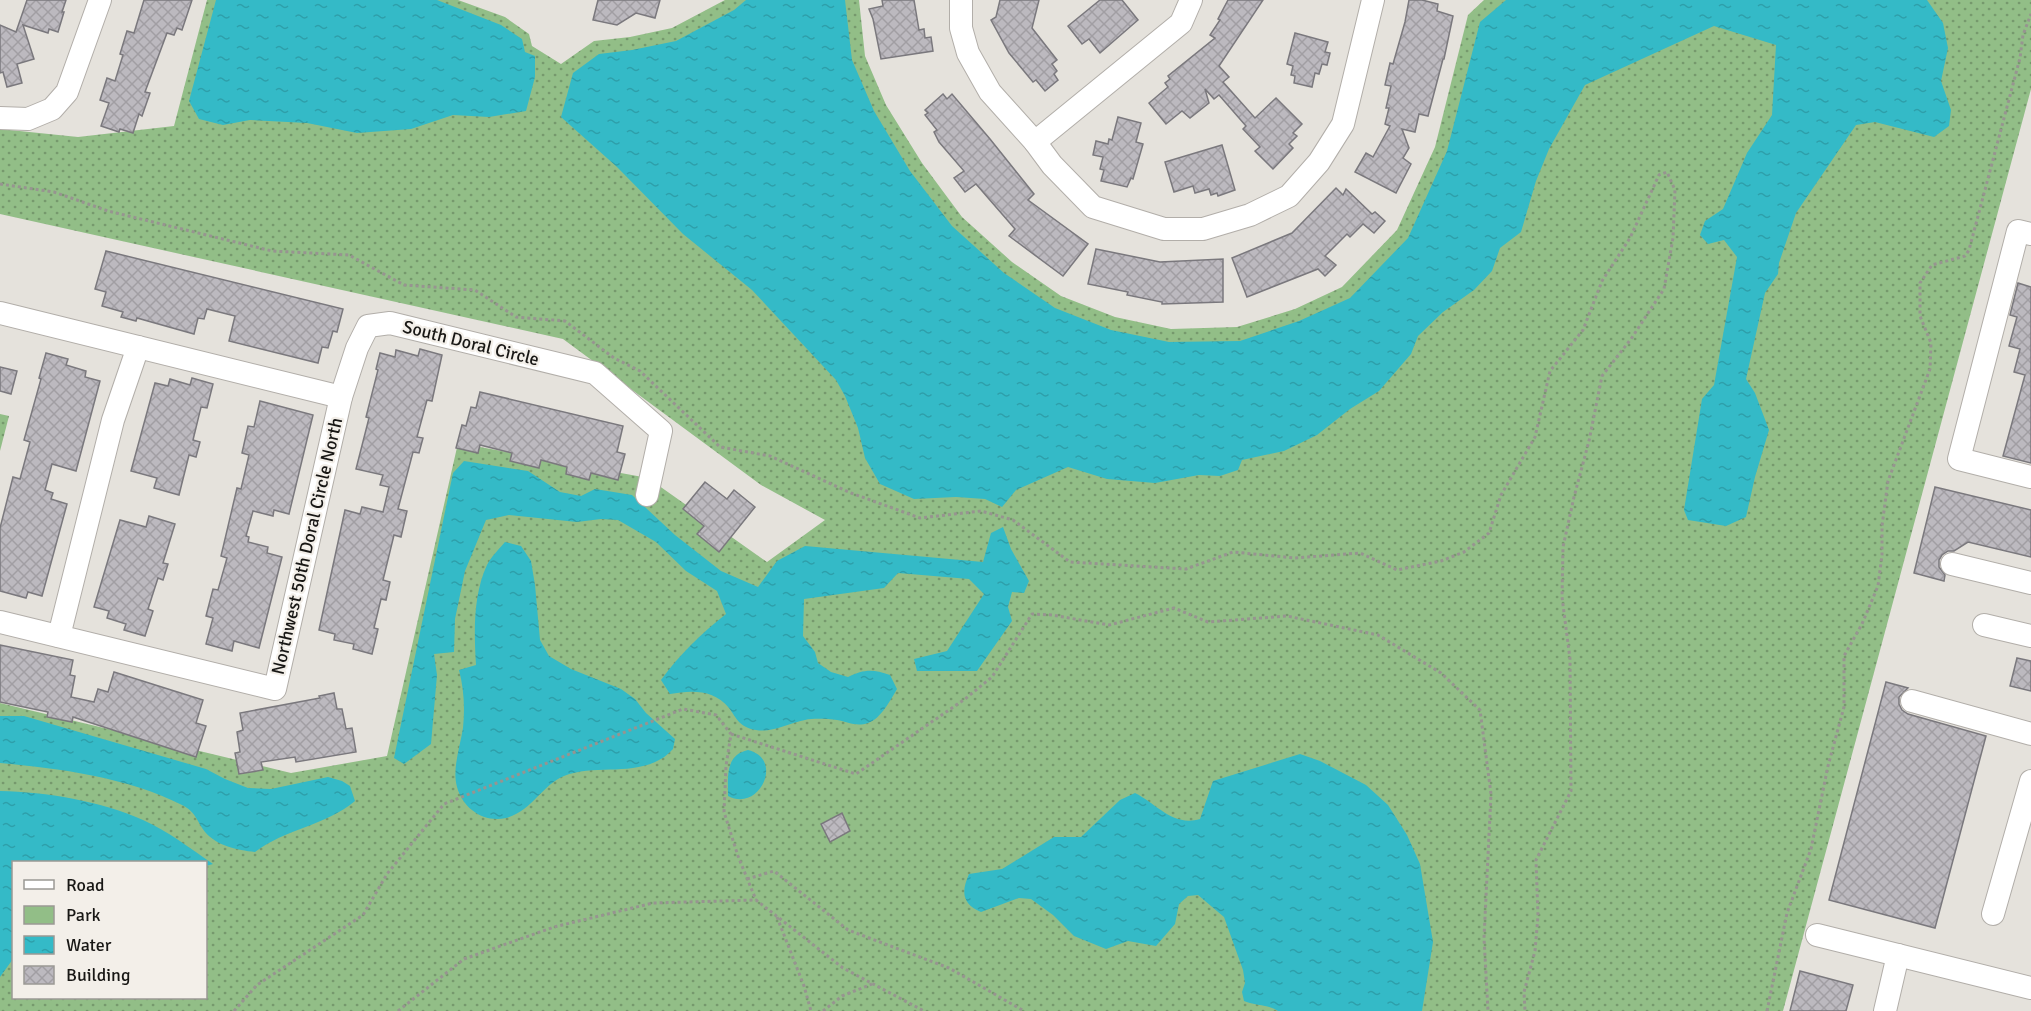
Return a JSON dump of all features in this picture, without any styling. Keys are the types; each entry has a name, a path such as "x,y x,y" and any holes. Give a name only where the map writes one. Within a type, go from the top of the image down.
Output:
{"street":[{"path":"0,118 28,119 52,109 67,92 100,0"},
{"path":"961,0 961,28 968,52 990,92 1035,142 1052,165 1093,207 1164,229 1203,229 1250,215 1289,196 1319,162 1343,124 1373,0"},
{"path":"1035,142 1181,22 1191,0"},
{"path":"2031,234 2018,231 1959,459 2031,477"},
{"path":"0,313 341,397"},
{"name":"South Doral Circle","path":"341,397 357,348 368,326 390,323 595,373 661,431 647,495"},
{"path":"0,622 59,636 113,420 138,347"},
{"name":"Northwest 50th Doral Circle North","path":"59,636 275,690 341,397"},
{"path":"1952,564 2031,583"},
{"path":"1984,625 2031,636"},
{"path":"1912,700 2031,734"},
{"path":"1993,914 2022,845 2031,781"},
{"path":"1817,935 2031,988"},
{"path":"1885,1011 1898,955"}],"path":[{"path":"1767,1011 1787,913 1811,849 1828,766 1844,707 1844,656 1862,624 1878,586 1888,481 1930,369 1931,343 1920,316 1920,283 1932,265 1965,255 1969,250 1994,150 2018,68 2023,35 2031,14"},
{"path":"0,184 54,192 108,211 272,251 349,255 404,285 475,290 516,317 565,321 614,358 640,371 720,447 770,456 851,493 920,518 981,511 1013,520 1070,562 1186,569 1233,552 1295,558 1360,553 1397,570 1441,561 1464,552 1489,533 1501,495 1535,437 1550,371 1583,330 1602,281 1630,238 1659,175 1667,172 1675,190 1673,238 1664,289 1631,339 1602,376 1563,547 1562,597 1570,659 1571,790 1536,860 1538,916 1535,951 1524,992 1525,1011"},
{"path":"234,1011 257,985 363,915 387,873 444,804 682,709 716,714 731,734 856,774 965,699 992,677 1032,615 1052,615 1109,625 1174,608 1208,622 1287,616 1378,635 1442,673 1480,710 1491,794 1484,938 1488,1011"},
{"path":"731,734 726,766 724,812 756,900 843,969 924,1011"},
{"path":"747,879 774,871 848,930 950,968 1024,1011"},
{"path":"398,1011 464,959 554,927 653,903 756,900"},
{"path":"777,916 804,986 811,1011"},
{"path":"823,1011 842,996 872,984"}],"green space":[{"path":"207,0 458,0 505,17 529,34 532,46 561,64 594,41 630,37 672,28 725,0 859,0 865,56 886,105 922,163 962,217 1012,262 1061,296 1115,317 1171,329 1237,327 1295,309 1342,287 1397,230 1435,147 1468,15 1484,0 2031,0 2031,89 1783,1011 0,1011 0,703 291,773 387,756 458,443 648,478 767,562 825,520 761,485 563,339 0,214 0,129 78,137 174,126"},
{"path":"0,414 9,416 0,451"}],"water":[{"path":"216,0 437,0 501,25 522,39 525,52 535,56 535,77 526,111 489,117 453,115 411,129 357,133 307,123 250,120 223,125 199,119 189,101"},
{"path":"746,0 845,0 852,60 874,111 910,171 952,226 1004,273 1055,308 1111,330 1169,342 1240,341 1299,321 1350,298 1408,238 1447,151 1480,22 1506,0 1927,0 1943,23 1948,48 1941,81 1951,110 1949,126 1934,137 1875,122 1856,125 1796,213 1779,263 1778,274 1765,293 1746,379 1755,393 1769,430 1746,517 1726,526 1688,520 1684,510 1702,399 1714,385 1737,257 1724,240 1708,244 1700,235 1705,221 1723,209 1747,153 1772,115 1776,45 1714,26 1585,85 1549,149 1536,181 1521,232 1500,248 1492,271 1474,290 1443,312 1418,336 1411,354 1379,391 1350,409 1317,435 1284,451 1242,460 1238,470 1220,476 1199,475 1155,483 1107,479 1068,467 1016,490 1002,507 985,499 956,497 914,499 880,484 865,458 858,428 836,380 752,290 683,234 617,167 561,117 573,73 599,54 676,41 734,10"},
{"path":"464,461 528,471 560,492 581,496 595,489 632,495 675,535 721,571 758,587 777,561 805,546 983,562 991,533 1003,527 1011,549 1029,581 1024,593 1012,592 1008,607 1012,621 977,671 917,671 914,659 947,651 984,594 969,579 898,573 884,588 804,599 803,636 815,652 818,663 831,672 848,677 869,671 890,675 897,689 881,713 868,723 856,724 813,719 762,731 742,725 729,708 716,697 702,692 670,694 661,680 691,645 726,614 717,591 686,571 656,542 618,520 601,519 577,522 509,515 486,520 465,571 455,619 454,652 434,654 437,675 431,744 404,764 394,758 453,473"},
{"path":"505,542 521,546 531,561 540,640 549,656 571,669 621,689 635,699 646,713 675,739 673,749 665,757 648,765 636,768 587,771 564,776 549,785 523,810 515,815 498,819 482,816 469,808 460,795 455,773 464,713 459,670 476,665 475,627 479,589 487,565"},
{"path":"0,716 24,716 206,769 248,788 271,789 328,777 350,786 355,801 331,816 279,838 255,852 234,848 210,837 190,810 140,788 93,776 0,763"},
{"path":"748,750 759,755 765,763 764,783 749,797 739,799 728,796 729,768 735,757"},
{"path":"1300,754 1320,761 1366,785 1388,805 1407,835 1420,864 1433,942 1422,1011 1278,1011 1244,1001 1243,970 1224,917 1198,895 1188,896 1179,904 1175,924 1156,946 1128,941 1106,949 1074,936 1053,915 1031,899 1019,898 981,912 970,905 965,897 965,886 969,874 1002,869 1054,837 1081,837 1120,800 1135,793 1173,817 1190,821 1200,819 1213,781"},
{"path":"0,791 36,793 73,799 126,813 161,829 213,864 207,866 207,861 12,861 12,960 0,977"}],"building":[{"path":"27,0 66,0 58,32 49,29 48,33 23,25 34,59 17,64 22,83 7,87 3,72 0,73 0,25 16,32"},
{"path":"144,0 192,0 182,30 177,28 174,35 167,33 145,92 150,93 142,116 139,114 133,133 120,129 119,132 101,126 109,103 100,100 107,78 115,81 127,31 134,33"},
{"path":"598,0 660,0 655,18 636,13 617,25 593,20"},
{"path":"882,0 914,0 919,30 924,29 925,38 931,37 933,51 881,59 869,9 883,6"},
{"path":"1000,0 1039,0 1032,28 1057,60 1052,64 1057,71 1054,74 1058,80 1045,91 1036,80 1033,82 1009,53 991,20 996,17"},
{"path":"1100,0 1122,0 1138,20 1100,53 1089,39 1082,44 1068,26"},
{"path":"1228,0 1263,0 1219,66 1229,77 1223,82 1255,118 1276,98 1302,124 1293,133 1297,136 1289,144 1293,148 1273,169 1255,151 1260,147 1243,129 1246,126 1219,95 1214,99 1205,89 1209,103 1190,118 1182,111 1166,124 1149,103 1168,87 1165,83 1170,79 1168,76 1215,38 1210,35 1220,20 1218,19"},
{"path":"1409,0 1438,4 1437,11 1453,16 1428,116 1419,114 1415,132 1402,129 1409,148 1403,158 1411,164 1396,193 1355,172 1366,153 1373,157 1390,126 1385,124 1391,86 1385,85 1390,63 1393,64 1405,22"},
{"path":"1295,33 1328,42 1325,52 1330,53 1327,65 1322,64 1319,74 1315,73 1312,87 1294,83 1295,76 1291,75 1293,66 1287,64"},
{"path":"943,94 947,99 952,94 990,139 1034,194 1028,200 1088,244 1063,276 1009,236 1015,229 976,184 965,192 954,178 964,171 939,142 934,132 937,130 925,115 928,113 925,110"},
{"path":"1118,117 1141,123 1136,142 1143,144 1133,179 1131,178 1127,187 1101,181 1104,170 1100,169 1103,157 1093,155 1096,141 1108,144 1109,139 1112,140"},
{"path":"1222,145 1235,190 1218,196 1217,193 1211,195 1209,189 1195,193 1193,186 1174,192 1165,162"},
{"path":"1336,188 1343,195 1346,189 1372,214 1375,212 1385,221 1374,233 1363,224 1350,237 1347,234 1325,256 1336,265 1325,276 1318,269 1247,297 1232,258 1292,233"},
{"path":"1096,249 1160,262 1223,259 1223,302 1162,304 1162,302 1127,295 1128,292 1088,284"},
{"path":"106,251 343,309 337,332 333,331 328,348 322,347 318,363 229,341 235,316 207,309 204,319 198,318 194,334 137,318 136,321 121,317 123,312 102,306 106,292 95,289"},
{"path":"2018,283 2031,287 2031,463 2003,456 2025,375 2014,372 2020,349 2009,346 2017,317 2010,315"},
{"path":"420,349 442,355 432,401 427,400 417,437 423,438 419,453 413,452 398,509 407,511 401,537 394,535 383,580 390,582 386,600 381,599 374,628 378,629 372,654 353,649 354,644 334,640 335,634 319,630 345,510 360,514 362,507 383,512 389,487 380,485 383,475 356,469 369,418 366,417 380,353 395,357 396,350 418,356"},
{"path":"46,353 68,359 66,365 86,371 85,377 100,381 76,471 52,464 45,490 53,493 51,499 67,504 42,596 28,592 26,598 0,591 0,528 13,477 20,479 30,442 24,440"},
{"path":"0,367 17,371 11,394 0,391"},
{"path":"192,378 213,384 207,408 201,407 193,440 200,442 196,457 189,455 179,495 154,488 157,478 131,471 155,383 168,386 170,379 190,385"},
{"path":"480,392 623,426 617,452 625,454 618,480 591,473 589,480 566,474 567,467 541,460 539,468 510,461 512,453 480,445 478,453 456,448 462,425 466,426 471,407 476,408"},
{"path":"260,401 313,415 289,514 274,510 273,516 253,511 246,536 249,537 248,542 268,547 267,553 282,557 259,648 234,641 232,651 206,644 213,618 206,616 213,589 218,590 227,558 221,556 237,488 241,489 249,455 242,453 248,426 254,427"},
{"path":"705,482 727,499 734,490 755,507 719,552 697,534 704,526 683,509"},
{"path":"1935,487 2031,510 2031,557 1968,542 1942,555 1939,567 1945,575 1944,581 1914,573"},
{"path":"149,516 175,524 163,563 168,564 163,580 158,578 148,609 153,611 145,636 124,630 126,624 107,618 109,611 94,607 120,520 146,527"},
{"path":"0,645 73,660 70,675 75,676 71,697 94,702 98,689 108,692 114,672 203,700 196,723 206,726 196,757 73,717 72,722 47,717 48,712 0,702"},
{"path":"2017,658 2031,661 2031,691 2010,686"},
{"path":"1886,682 1908,688 1899,697 1899,704 1908,714 1986,736 1935,928 1829,900"},
{"path":"334,693 337,709 342,709 346,729 352,728 356,752 296,762 295,757 261,762 263,770 239,774 235,753 240,752 237,732 243,730 240,713 320,698 319,696"},
{"path":"842,813 850,831 830,842 821,824"},
{"path":"1800,971 1853,985 1846,1011 1790,1011"}]}
